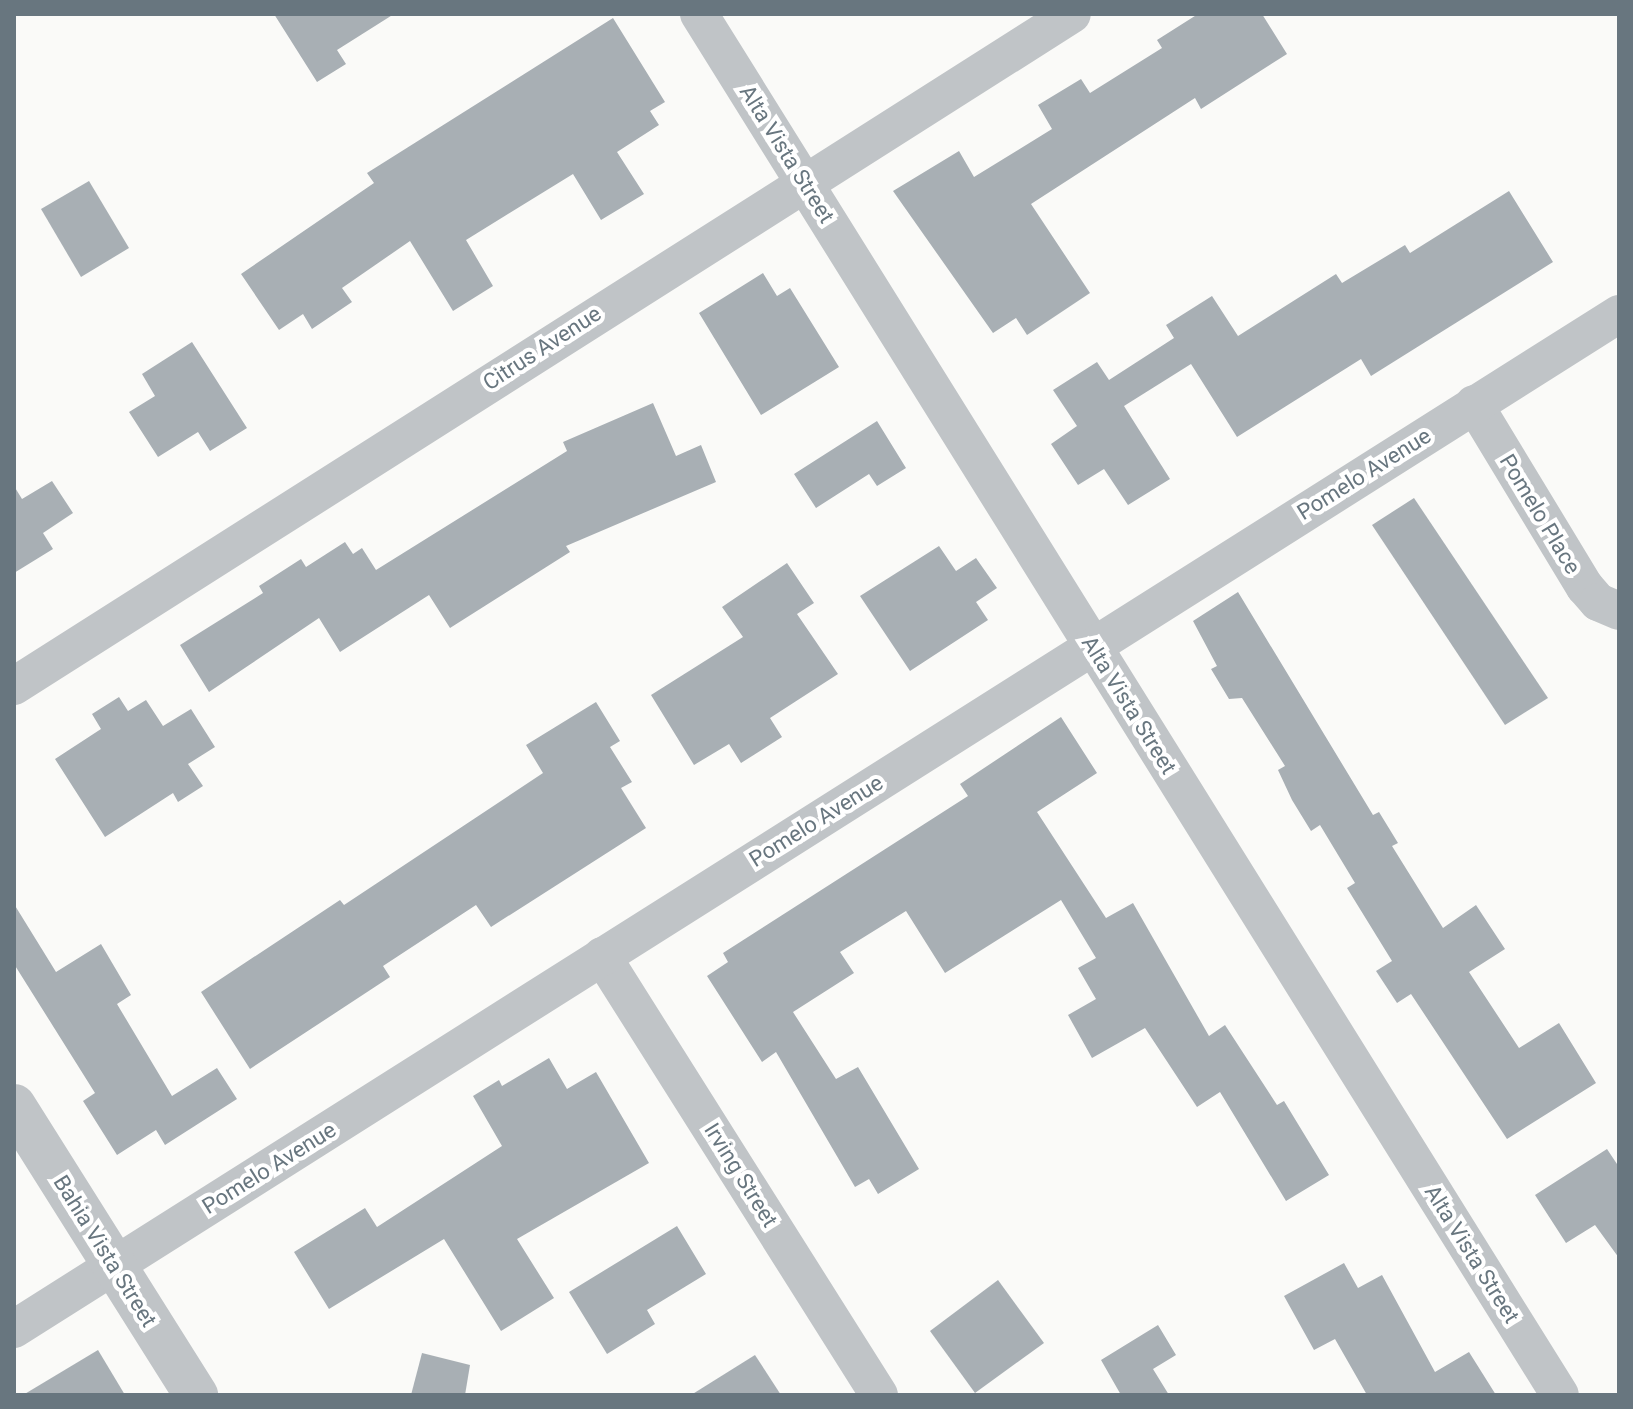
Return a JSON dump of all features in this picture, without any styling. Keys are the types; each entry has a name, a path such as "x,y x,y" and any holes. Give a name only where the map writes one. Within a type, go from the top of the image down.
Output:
{"street":[{"name":"Alta Vista Street","path":"699,14 1560,1395"},
{"name":"Citrus Avenue","path":"14,686 803,180 1072,14"},
{"name":"Pomelo Avenue","path":"14,1329 1619,314"},
{"name":"Pomelo Place","path":"1474,404 1585,587 1598,602 1619,611"},
{"name":"Irving Street","path":"602,956 879,1395"},
{"name":"Bahia Vista Street","path":"14,1106 196,1395"}],"building":[{"path":"274,14 394,14 337,50 346,64 317,82"},
{"path":"1198,14 1262,14 1287,54 1201,109 1195,98 1031,204 1090,293 1027,335 1016,318 993,333 893,191 959,151 974,177 1052,129 1038,105 1081,79 1090,93 1162,48 1157,40"},
{"path":"613,18 665,102 650,111 659,125 617,152 644,194 601,220 573,174 466,240 493,286 453,311 410,241 342,288 352,302 312,329 303,314 279,330 241,274 374,183 367,173"},
{"path":"89,181 129,248 81,277 41,209"},
{"path":"1509,191 1553,262 1371,376 1361,359 1237,437 1191,364 1124,406 1170,479 1128,505 1104,469 1078,485 1051,444 1077,426 1053,390 1097,362 1109,380 1174,338 1166,325 1212,296 1238,336 1336,274 1342,283 1405,245 1410,253"},
{"path":"763,273 777,296 790,288 839,367 761,415 699,313"},
{"path":"192,342 247,428 210,451 198,432 158,457 129,412 155,396 142,374"},
{"path":"653,403 676,456 701,445 716,482 566,546 570,552 450,628 429,595 340,652 319,618 209,692 180,645 263,593 259,586 301,559 306,567 345,542 353,554 362,548 376,570 567,451 563,442"},
{"path":"877,421 906,468 877,486 869,474 816,508 794,474"},
{"path":"52,481 73,513 43,533 53,549 14,573 14,486 22,499"},
{"path":"1414,498 1548,698 1505,725 1372,525"},
{"path":"939,546 956,571 976,558 997,588 976,602 988,620 910,671 860,596"},
{"path":"787,563 814,603 797,614 838,674 770,718 782,737 741,763 729,744 694,765 651,695 743,637 722,607"},
{"path":"1238,592 1373,815 1379,812 1398,843 1392,846 1443,928 1476,905 1505,949 1469,972 1519,1048 1559,1023 1596,1083 1507,1139 1411,994 1397,1003 1376,971 1392,961 1347,888 1355,883 1320,825 1311,831 1292,800 1278,770 1285,766 1242,698 1229,699 1211,669 1217,666 1193,621"},
{"path":"119,697 128,711 146,700 163,726 191,709 215,747 188,764 203,786 178,802 173,793 105,837 55,759 101,729 92,714"},
{"path":"596,702 620,741 610,747 632,782 621,788 646,828 491,927 476,905 383,966 390,977 250,1069 201,992 340,900 344,905 543,773 526,745"},
{"path":"1061,717 1097,773 1037,812 1106,918 1133,903 1209,1036 1225,1025 1277,1105 1284,1101 1329,1175 1286,1201 1220,1092 1197,1107 1145,1028 1092,1058 1068,1015 1096,999 1078,968 1096,958 1061,900 945,973 906,911 840,952 854,973 793,1012 836,1079 858,1067 919,1169 878,1194 869,1179 855,1187 776,1052 762,1062 707,976 728,962 723,953 968,796 960,784"},
{"path":"14,904 56,972 101,944 131,995 117,1004 172,1096 217,1068 237,1099 165,1145 156,1130 117,1155 83,1101 95,1093 14,964"},
{"path":"549,1058 567,1089 596,1072 649,1163 517,1239 554,1298 501,1331 444,1239 329,1309 294,1252 365,1208 377,1227 502,1146 473,1096 499,1080 502,1086"},
{"path":"1607,1149 1619,1167 1619,1258 1595,1225 1566,1243 1535,1195"},
{"path":"677,1226 706,1274 647,1310 655,1324 607,1354 569,1292"},
{"path":"1344,1263 1358,1288 1382,1275 1435,1372 1469,1352 1496,1395 1367,1395 1335,1339 1314,1350 1284,1296"},
{"path":"998,1280 1044,1343 975,1393 930,1331"},
{"path":"1158,1325 1176,1355 1153,1369 1169,1395 1121,1395 1101,1360"},
{"path":"98,1350 125,1395 23,1395"},
{"path":"422,1353 470,1365 465,1395 411,1395"},
{"path":"755,1355 781,1395 691,1395"}]}
